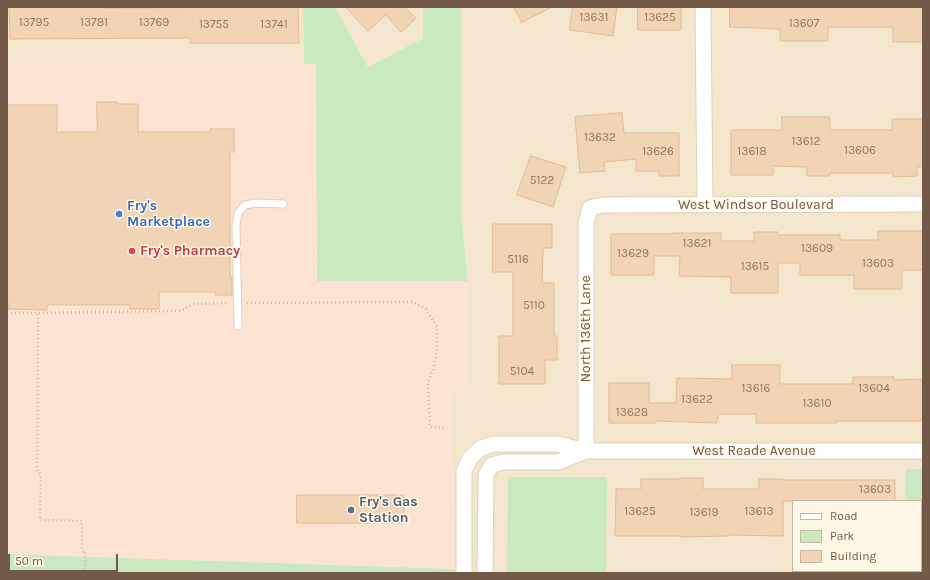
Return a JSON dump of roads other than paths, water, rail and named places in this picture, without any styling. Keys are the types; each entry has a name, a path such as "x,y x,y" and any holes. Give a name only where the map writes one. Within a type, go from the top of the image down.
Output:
{"street":[{"path":"704,7 705,205"},
{"name":"West Windsor Boulevard","path":"590,208 603,205 923,204"},
{"name":"North 136th Lane","path":"586,451 586,223 590,208"},
{"name":"West Reade Avenue","path":"481,448 494,444 558,444 586,451 923,451"},
{"path":"541,444 542,463"},
{"path":"464,573 464,471 470,458 481,448 492,465 486,475 485,573"},
{"name":"West Reade Avenue","path":"492,465 503,462 558,462 586,451"}],"lane":[{"path":"238,326 236,225 238,213 245,205 256,203 283,204"}],"place":[{"name":"Fry's Marketplace","path":"119,214"},
{"name":"Fry's Pharmacy","path":"132,251"},
{"name":"Fry's Gas Station","path":"351,510"}]}
